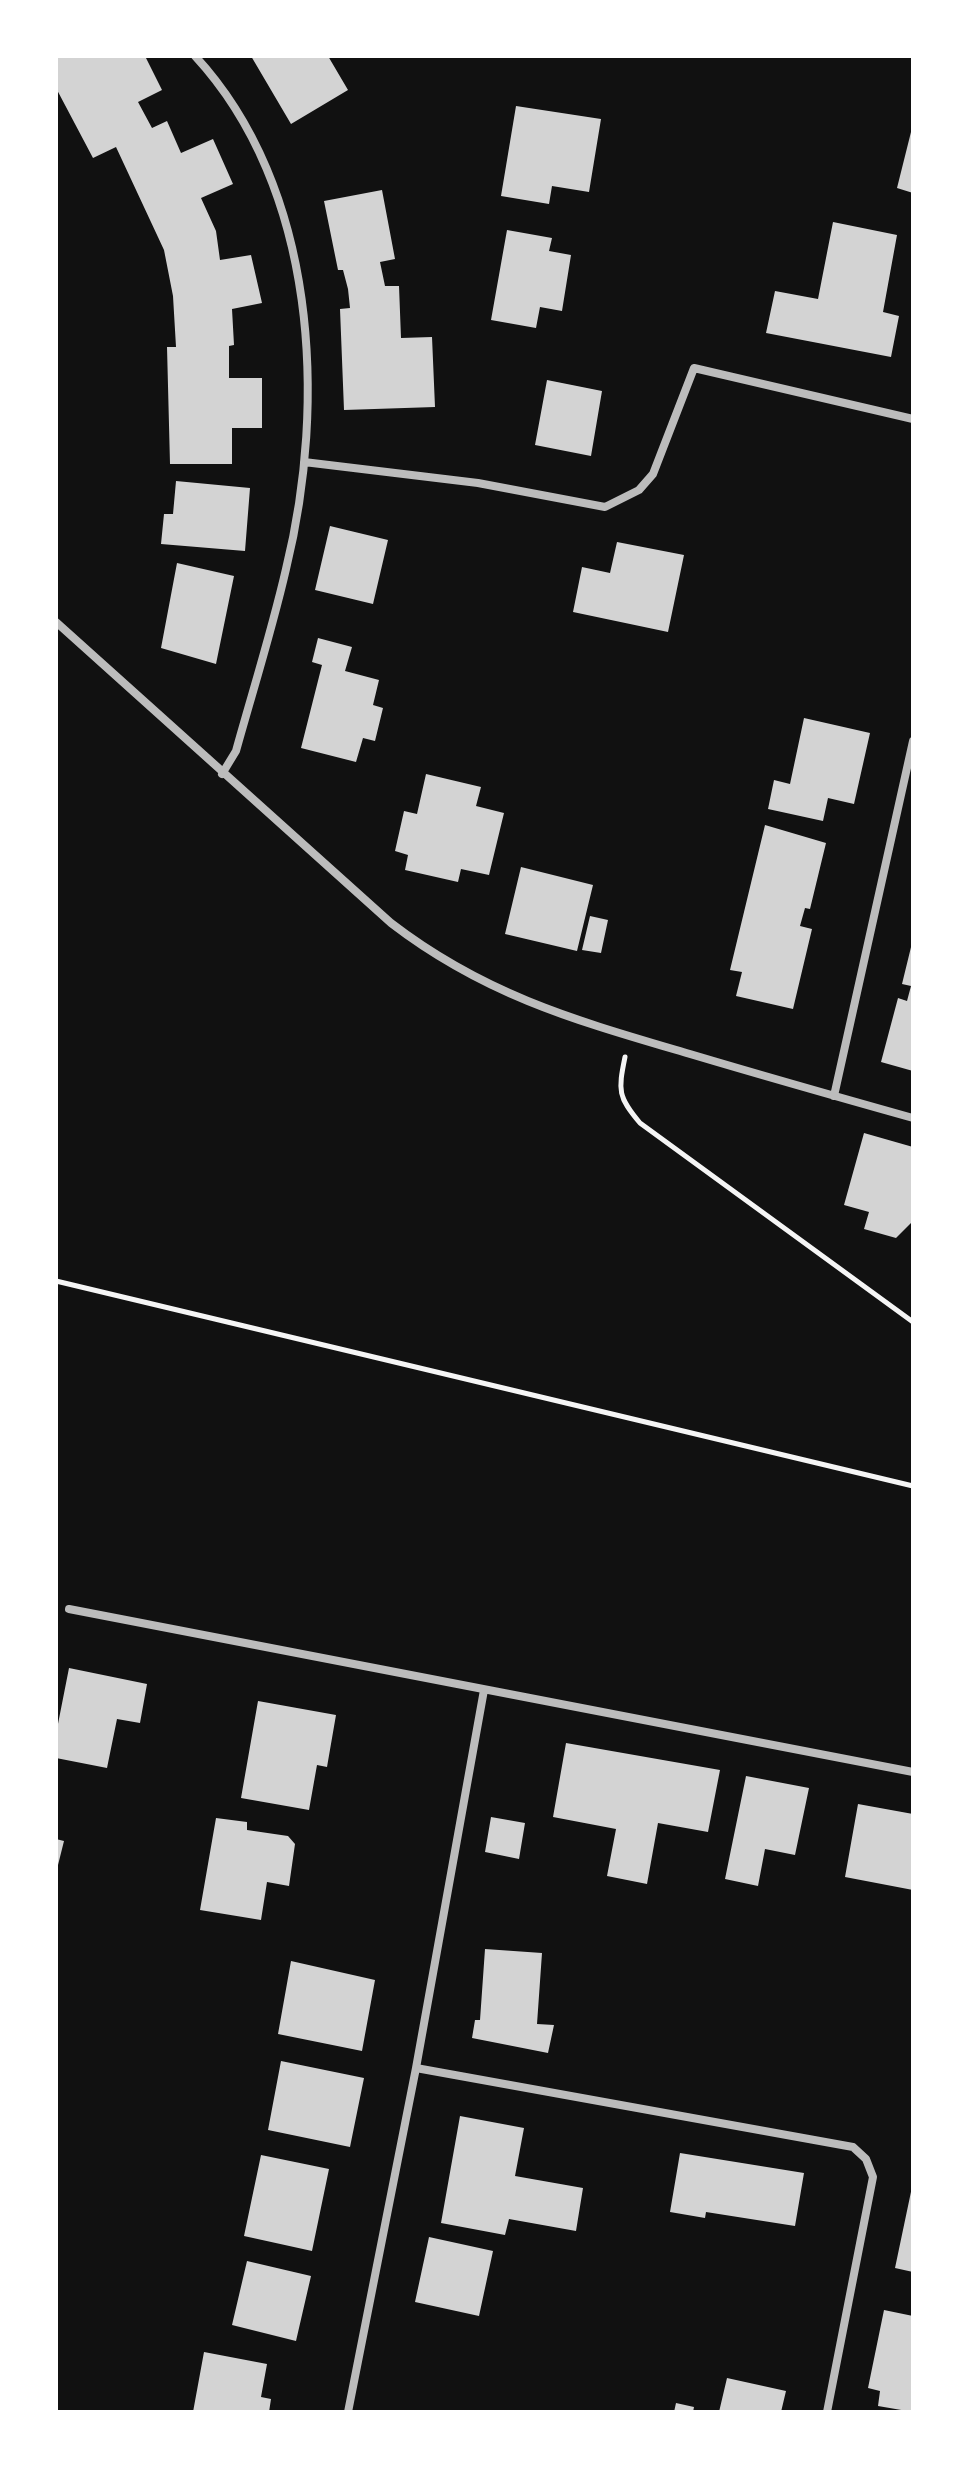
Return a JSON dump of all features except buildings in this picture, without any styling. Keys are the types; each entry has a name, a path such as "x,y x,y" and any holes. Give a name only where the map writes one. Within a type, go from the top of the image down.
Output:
{"street":[{"path":"195,56 213,76 248,131 273,182 294,251 306,332 304,462 287,567 236,751 222,774"},
{"path":"304,462 478,483 605,507 639,490 653,474 694,368 913,419"},
{"path":"56,622 222,774 391,923 436,958 503,993 561,1016 913,1118"},
{"path":"834,1096 913,741"},
{"path":"69,1609 913,1772"},
{"path":"348,2412 416,2068 484,1690"},
{"path":"416,2068 853,2147 866,2159 873,2177 827,2412"}],"path":[{"path":"629,1036 622,1102 640,1123 913,1322"},
{"path":"56,1281 913,1486"}]}
